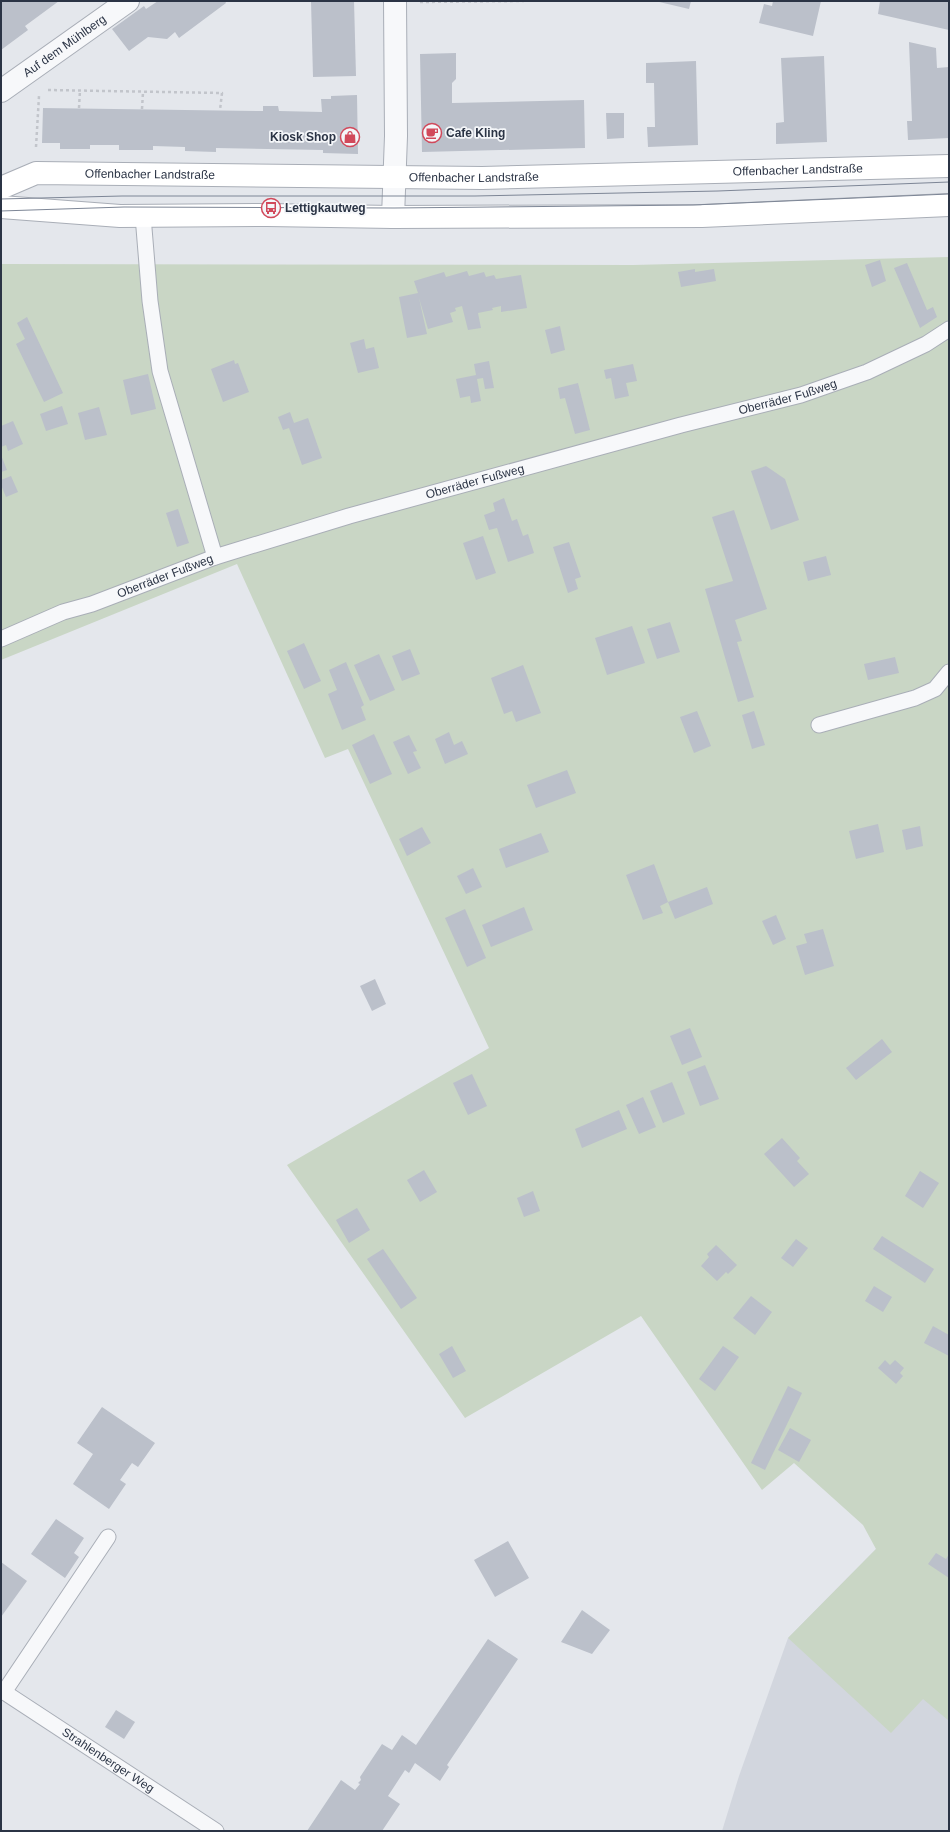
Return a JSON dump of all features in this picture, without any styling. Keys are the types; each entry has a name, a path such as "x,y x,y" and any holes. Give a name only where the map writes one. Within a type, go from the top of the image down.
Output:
{"main road":[{"name":"Offenbacher Landstraße","path":"1,188 36,173 482,178 949,166"},
{"path":"1,207 120,216 393,217 702,216 949,205"}],"street":[{"name":"Auf dem Mühlberg","path":"1,90 128,1"},
{"path":"393,217 395,177 395,2"}],"lane":[{"path":"143,216 150,301 160,371 215,557"},
{"name":"Oberräder Fußweg","path":"1,639 63,612 92,604 215,557 364,512 673,427 802,395 867,372 926,344 949,329"},
{"path":"820,725 915,698 934,689 949,672"},
{"path":"2,1691 108,1537"},
{"name":"Strahlenberger Weg","path":"2,1691 216,1831"}],"path":[{"path":"395,2 524,1"},
{"path":"36,173 40,90"},
{"path":"46,90 222,93 220,110"},
{"path":"79,108 80,90"},
{"path":"142,109 143,92"}],"shaded area":[{"path":"876,1549 949,1610 949,1831 722,1831 739,1776 788,1638"}],"green space":[{"path":"949,257 949,1721 923,1699 891,1733 788,1638 876,1549 863,1525 794,1463 762,1490 641,1316 465,1418 287,1165 489,1048 348,749 325,758 237,564 1,660 1,264 633,265"}],"building":[{"path":"1,1 59,1 25,26 28,30 1,50"},
{"path":"158,1 225,1 226,3 179,38 175,32 167,39 148,37 129,51 112,29 144,6 146,9"},
{"path":"311,1 354,1 356,76 313,77"},
{"path":"655,1 691,1 689,9"},
{"path":"773,1 821,1 813,36 759,23 764,4 772,6"},
{"path":"880,1 949,1 949,30 878,14"},
{"path":"909,42 936,48 937,68 949,67 949,138 908,140 907,121 912,121"},
{"path":"456,53 456,79 452,83 452,103 584,100 585,148 422,152 420,54"},
{"path":"824,56 827,142 776,144 776,123 784,122 781,58"},
{"path":"696,61 698,145 648,147 647,127 655,127 654,83 646,83 646,63"},
{"path":"357,95 358,154 323,153 323,150 216,148 216,152 185,151 185,147 153,146 153,150 119,150 119,145 90,145 90,149 60,149 60,143 42,143 43,108 263,111 263,106 278,106 279,111 322,112 321,99 331,99 331,96"},
{"path":"606,113 624,113 624,138 607,139"},
{"path":"880,260 886,281 872,287 865,265"},
{"path":"907,263 927,310 933,307 937,317 920,328 894,268"},
{"path":"695,269 695,272 714,269 716,281 681,287 678,272"},
{"path":"467,271 469,276 484,272 486,277 494,275 496,279 521,275 527,308 501,312 501,306 492,308 493,310 478,313 481,328 468,330 462,306 455,308 456,311 450,313 453,322 428,329 419,298 427,334 407,338 399,297 418,293 414,281 444,272 446,277"},
{"path":"27,317 63,393 44,402 16,344 25,339 17,323"},
{"path":"560,326 565,350 551,354 545,330"},
{"path":"364,339 366,349 374,347 379,368 358,373 350,343"},
{"path":"234,360 235,364 238,363 249,392 223,402 211,369"},
{"path":"489,361 494,388 485,389 483,378 477,379 481,401 471,403 470,396 460,398 456,379 476,375 474,364"},
{"path":"633,364 637,381 626,383 629,396 615,399 611,378 606,379 604,370"},
{"path":"148,374 156,409 131,415 123,380"},
{"path":"578,383 590,430 575,434 565,398 560,399 558,388"},
{"path":"62,406 68,424 46,431 40,414"},
{"path":"99,407 107,435 85,440 78,413"},
{"path":"290,412 294,423 308,418 322,458 302,465 289,428 283,430 278,417"},
{"path":"13,421 23,444 8,451 6,445 1,447 1,426"},
{"path":"1,455 7,470 1,472"},
{"path":"766,466 785,479 799,520 771,530 751,471"},
{"path":"11,476 18,492 6,497 1,485 1,480"},
{"path":"504,498 512,521 517,519 523,536 528,534 534,553 508,562 497,528 489,530 484,515 495,511 493,503"},
{"path":"178,509 189,543 177,547 166,513"},
{"path":"734,510 767,609 735,620 742,641 737,642 754,697 738,702 705,589 733,581 712,517"},
{"path":"483,536 496,573 476,580 463,543"},
{"path":"569,542 581,577 575,579 578,589 568,593 553,547"},
{"path":"826,556 831,575 808,581 803,562"},
{"path":"670,622 680,652 657,659 647,629"},
{"path":"632,626 645,663 607,675 595,638"},
{"path":"304,643 321,681 304,689 287,651"},
{"path":"410,649 420,674 402,681 392,656"},
{"path":"379,654 395,690 370,701 354,665"},
{"path":"895,657 899,673 868,680 864,664"},
{"path":"346,662 364,705 361,707 366,720 342,730 328,694 337,690 329,670"},
{"path":"523,665 541,713 516,722 512,711 504,714 491,678"},
{"path":"697,711 711,746 694,753 680,717"},
{"path":"754,711 765,745 752,749 742,715"},
{"path":"449,732 454,745 462,741 468,754 445,764 435,739"},
{"path":"374,734 392,774 370,784 352,745"},
{"path":"409,735 417,751 413,752 421,768 408,774 393,742"},
{"path":"567,770 576,793 536,808 527,785"},
{"path":"878,824 884,852 856,859 849,831"},
{"path":"920,826 923,846 906,850 902,830"},
{"path":"422,827 431,843 407,856 399,839"},
{"path":"541,833 549,852 506,868 499,849"},
{"path":"654,864 668,902 660,906 663,913 643,920 626,875"},
{"path":"473,868 482,887 466,894 457,876"},
{"path":"707,887 713,904 675,919 668,902"},
{"path":"524,907 533,930 491,947 482,925"},
{"path":"465,909 486,958 467,967 445,918"},
{"path":"776,915 786,939 773,945 762,921"},
{"path":"823,929 834,966 805,975 796,946 807,943 804,934"},
{"path":"375,979 386,1004 372,1011 360,986"},
{"path":"690,1028 702,1057 682,1065 670,1036"},
{"path":"882,1039 892,1052 856,1080 846,1068"},
{"path":"705,1065 719,1099 700,1106 687,1072"},
{"path":"472,1074 487,1106 468,1115 453,1083"},
{"path":"672,1082 685,1114 663,1123 650,1091"},
{"path":"643,1097 656,1127 639,1134 626,1105"},
{"path":"619,1110 627,1129 582,1148 575,1129"},
{"path":"782,1138 800,1158 797,1161 809,1174 794,1187 764,1154"},
{"path":"424,1170 437,1192 420,1202 407,1180"},
{"path":"920,1171 939,1183 923,1208 905,1196"},
{"path":"533,1191 540,1211 524,1217 517,1198"},
{"path":"357,1208 370,1230 349,1243 336,1220"},
{"path":"882,1236 934,1269 925,1283 873,1249"},
{"path":"796,1239 808,1248 793,1267 781,1258"},
{"path":"716,1245 737,1265 728,1274 726,1272 717,1281 701,1266 709,1257 707,1254"},
{"path":"383,1249 417,1298 401,1309 367,1259"},
{"path":"874,1286 892,1297 883,1312 865,1301"},
{"path":"751,1296 772,1312 755,1335 733,1318"},
{"path":"933,1326 949,1335 949,1356 924,1343"},
{"path":"452,1346 466,1371 453,1378 439,1354"},
{"path":"723,1346 739,1357 715,1391 699,1379"},
{"path":"885,1360 890,1365 895,1360 904,1368 900,1373 903,1376 896,1384 878,1368"},
{"path":"788,1386 802,1393 765,1470 751,1463"},
{"path":"102,1407 155,1443 138,1467 132,1463 120,1480 126,1484 109,1509 73,1484 93,1454 77,1443"},
{"path":"790,1428 811,1440 799,1462 778,1450"},
{"path":"56,1519 84,1538 74,1553 79,1557 65,1578 31,1554"},
{"path":"508,1541 529,1578 495,1597 474,1560"},
{"path":"936,1553 946,1559 949,1554 949,1578 928,1564"},
{"path":"1,1562 27,1581 1,1617"},
{"path":"582,1610 610,1630 592,1654 561,1642"},
{"path":"488,1639 518,1659 447,1765 449,1767 440,1781 415,1763 409,1773 405,1770 388,1796 400,1804 382,1831 307,1831 341,1780 355,1790 360,1784 358,1783 361,1780 360,1777 382,1744 392,1750 402,1735 416,1745"},
{"path":"116,1710 135,1722 124,1739 105,1727"}],"tram line":[{"path":"1,199 122,196 475,196 718,191 949,182"},
{"path":"1,211 124,207 394,208 693,205 949,194"}],"place":[{"name":"Cafe Kling","path":"432,133"},
{"name":"Kiosk Shop","path":"350,137"},
{"name":"Lettigkautweg","path":"271,208"}]}
